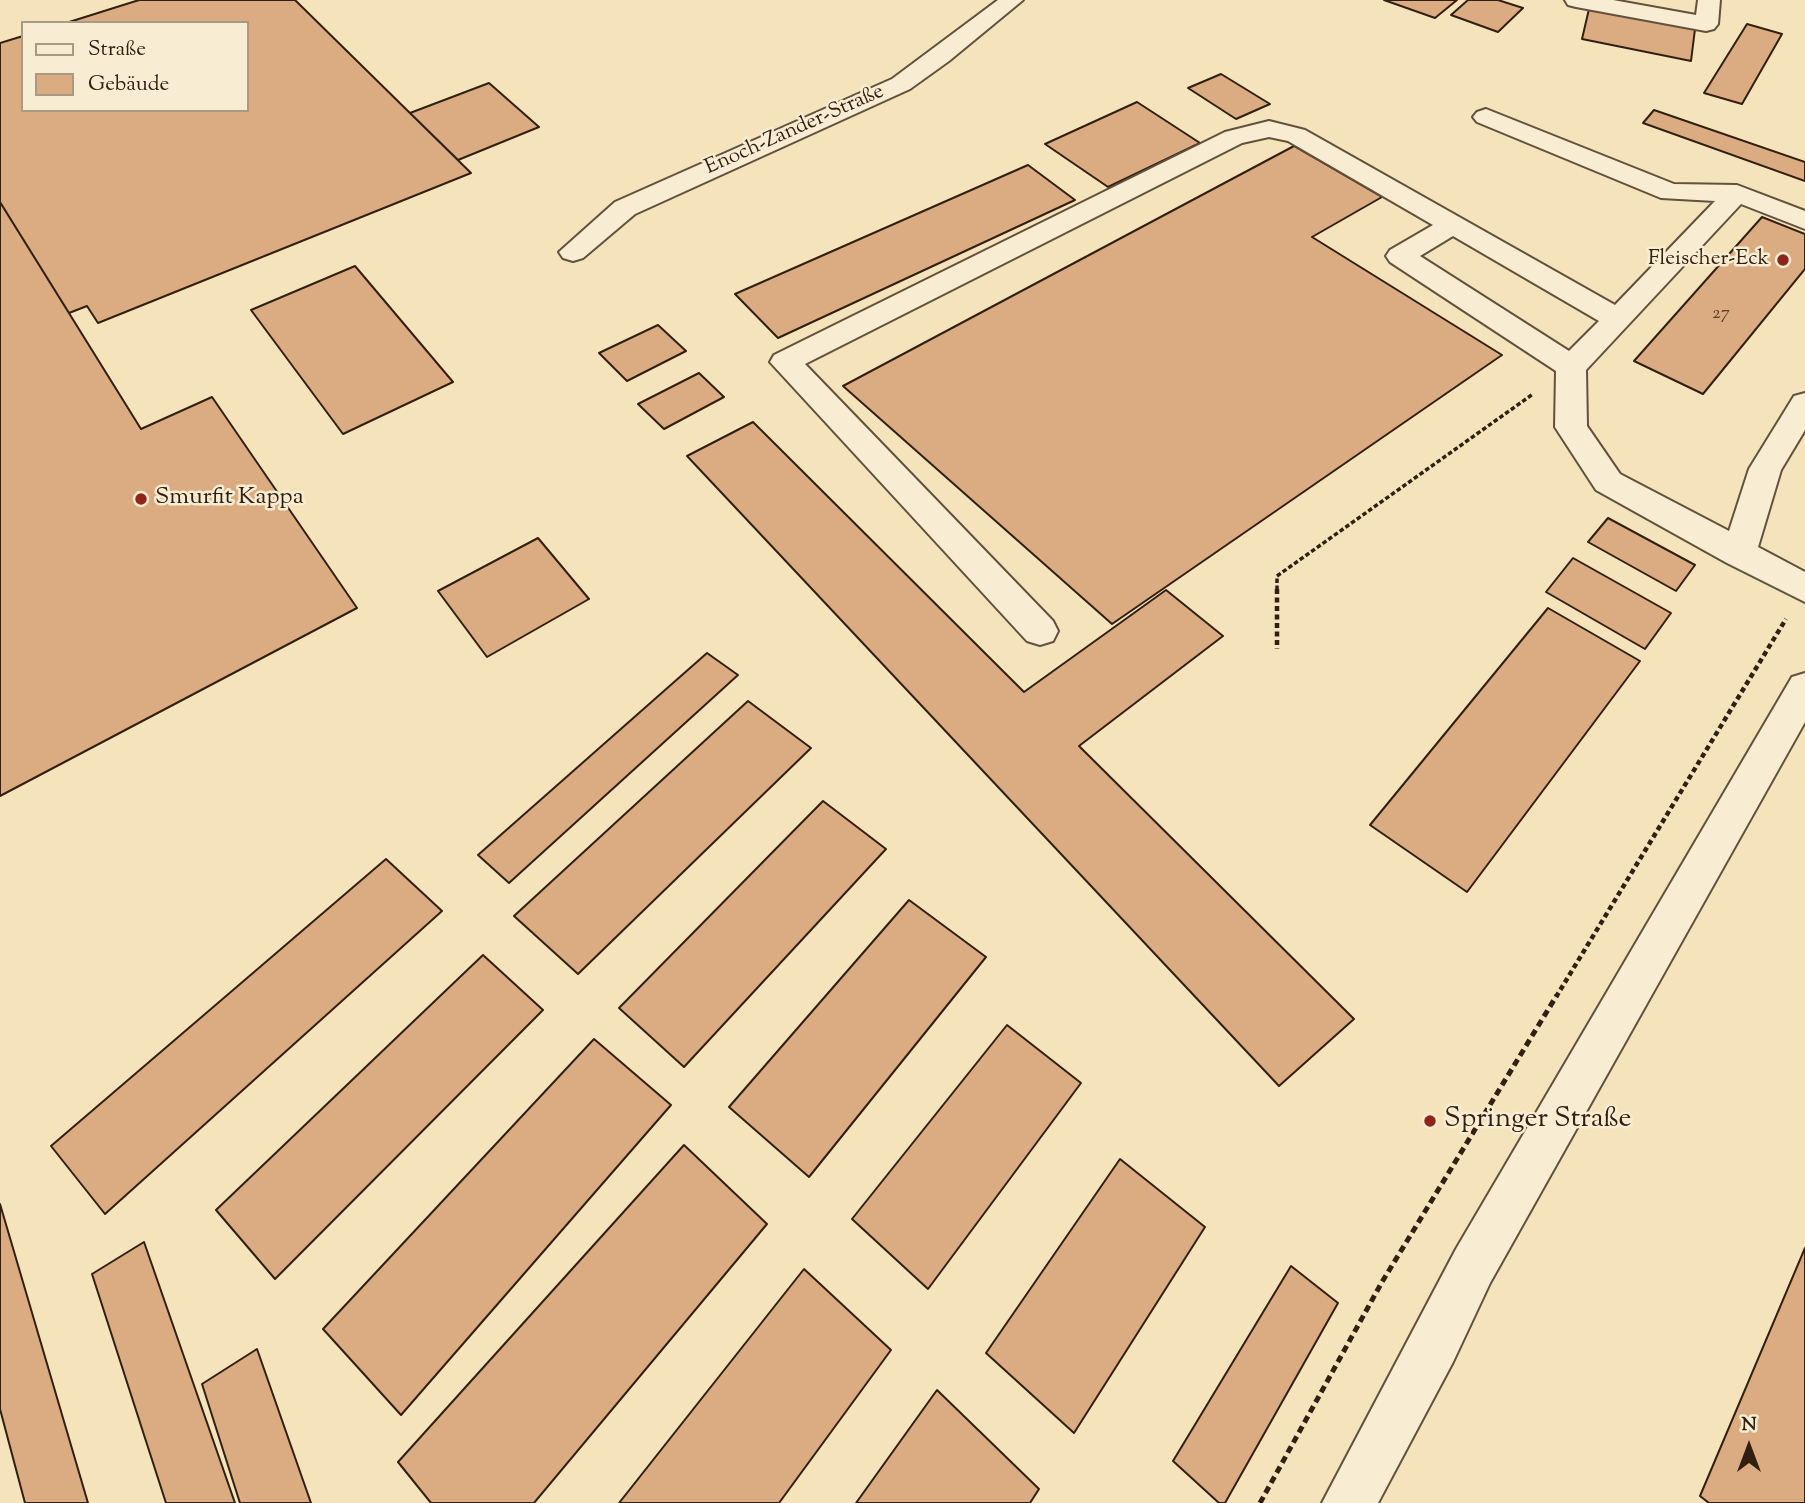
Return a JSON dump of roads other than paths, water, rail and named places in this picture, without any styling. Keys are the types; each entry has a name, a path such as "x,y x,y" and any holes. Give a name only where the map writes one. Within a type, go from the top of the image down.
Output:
{"street":[{"name":"Enoch-Zander-Straße","path":"573,252 625,208 901,84 1012,0"},
{"path":"1576,0 1706,24 1709,0"},
{"path":"1486,117 1670,192 1737,194 1805,221"},
{"path":"1040,631 785,362 1234,137 1269,129 1296,135 1618,319"},
{"path":"1737,194 1571,367 1571,427 1608,482 1739,554 1798,600"},
{"path":"1453,225 1400,256 1571,367"},
{"path":"1739,554 1765,469 1805,404"},
{"path":"1349,1503 1473,1266 1805,688"}],"place":[{"name":"Fleischer-Eck","path":"1783,260"},
{"name":"Smurfit Kappa","path":"141,499"},
{"name":"Springer Straße","path":"1430,1121"}]}
